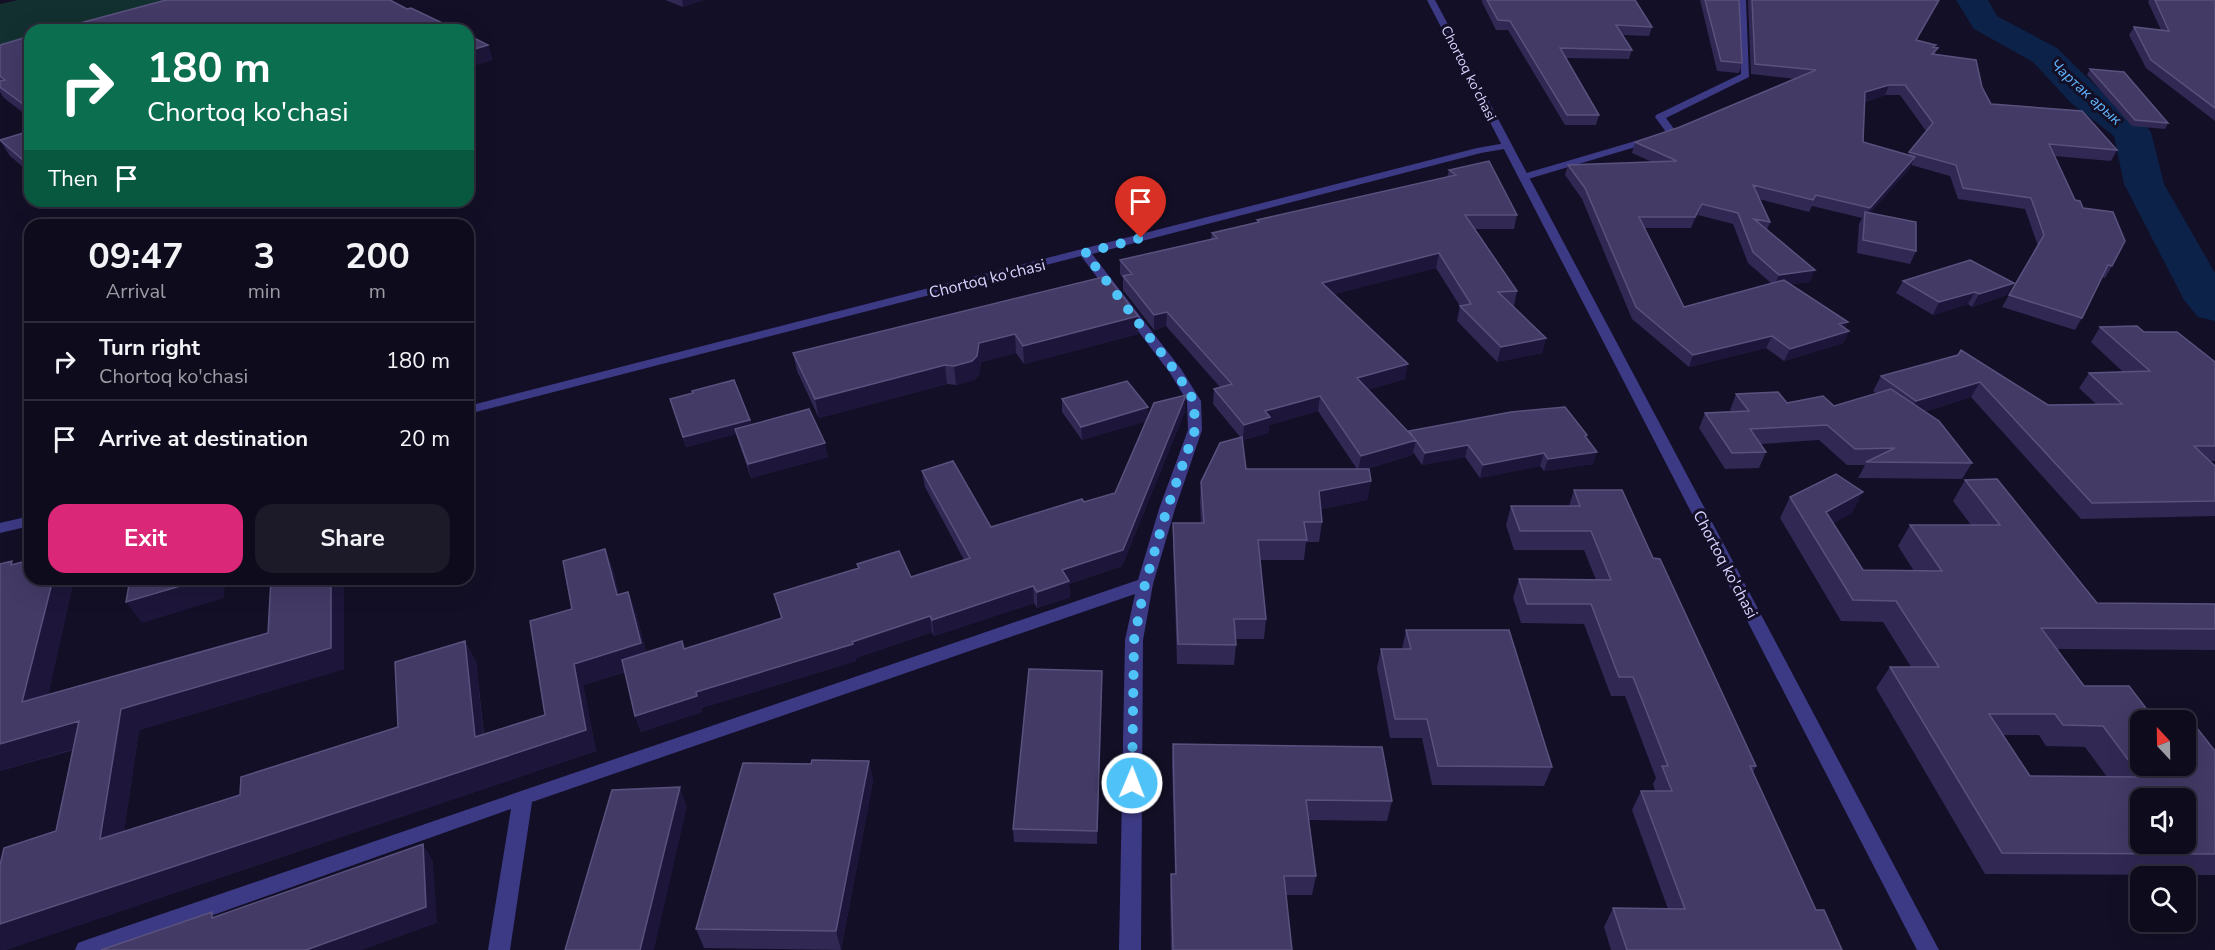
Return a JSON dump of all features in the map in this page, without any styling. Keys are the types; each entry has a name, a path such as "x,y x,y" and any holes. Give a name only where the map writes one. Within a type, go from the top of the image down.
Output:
{"street":[{"name":"Chortoq ko'chasi","path":"1431,0 1928,950"},
{"path":"1524,177 1672,133 1660,117 1746,75 1742,0"},
{"name":"Chortoq ko'chasi","path":"474,408 1481,150 1506,146"},
{"path":"1085,253 1176,372 1194,401 1195,430 1167,509 1145,584 1134,640 1130,950"},
{"path":"0,528 24,522"},
{"path":"86,950 523,797 1145,584"},
{"path":"499,950 523,797"}],"green space":[{"path":"18,0 179,0 88,24 24,24 24,41 0,47 0,4"}],"building":[{"path":"166,0 390,0 444,24 76,24"},
{"path":"1487,0 1635,0 1652,27 1616,25 1632,50 1560,48 1599,115 1567,115 1510,21 1498,20"},
{"path":"1705,0 1739,0 1742,63 1721,61"},
{"path":"1752,0 1939,0 1916,40 1936,45 1933,47 1938,48 1932,54 1976,60 1982,87 1991,104 2082,111 2117,150 2049,144 2075,200 2080,201 2083,208 2113,212 2125,241 2112,266 2108,265 2082,318 2009,295 2044,235 2031,198 1963,188 1956,165 1909,152 1933,123 1905,85 1889,85 1865,92 1863,142 1915,157 1870,208 1816,195 1813,200 1753,185 1770,222 1754,219 1815,270 1779,275 1753,252 1738,213 1702,204 1695,217 1639,217 1684,307 1784,280 1848,322 1839,324 1849,331 1790,349 1772,336 1693,355 1636,307 1585,188 1568,165 1677,161 1635,142 1680,127 1816,70 1755,64"},
{"path":"2155,0 2215,0 2215,108 2151,60 2134,27 2169,31"},
{"path":"24,38 24,105 0,87 0,81 5,80 0,76 0,45"},
{"path":"474,38 488,45 474,49"},
{"path":"2090,69 2124,72 2168,123 2135,120"},
{"path":"24,133 24,161 0,140"},
{"path":"1489,161 1517,215 1465,215 1517,291 1498,292 1546,338 1501,347 1460,306 1471,304 1439,253 1322,283 1408,364 1357,378 1416,440 1361,456 1320,396 1265,411 1270,417 1244,425 1214,389 1232,384 1167,312 1154,315 1123,276 1132,274 1120,260 1217,238 1212,233 1259,222 1257,220 1456,175 1449,170"},
{"path":"1865,212 1916,222 1916,251 1863,240"},
{"path":"1970,260 2014,283 1979,294 1975,292 1939,302 1903,281"},
{"path":"1107,276 1138,316 1023,346 1015,334 979,343 977,356 972,361 954,366 945,365 815,399 793,353"},
{"path":"2137,326 2144,332 2177,332 2215,362 2215,446 2194,446 2215,466 2215,501 2092,503 1980,382 1916,401 1881,376 1958,355 1961,350 2048,405 2122,404 2089,373 2150,371 2100,327"},
{"path":"734,380 750,420 683,437 670,399"},
{"path":"1127,381 1148,407 1081,427 1062,399"},
{"path":"1891,389 1939,421 1972,463 1866,462 1895,448 1855,449 1827,425 1750,429 1766,452 1732,453 1705,413 1749,411 1736,394 1778,392 1787,403 1823,396 1834,406"},
{"path":"1186,395 1123,550 1062,570 1069,581 1037,592 1033,586 932,620 930,616 852,642 853,644 696,692 697,696 635,716 622,660 682,641 684,649 782,618 774,594 859,568 857,564 899,551 911,577 970,558 922,471 953,461 991,527 1082,499 1084,502 1115,493 1154,403"},
{"path":"1565,407 1597,452 1548,459 1544,453 1483,465 1468,445 1425,453 1409,431 1511,412"},
{"path":"809,409 825,443 748,464 735,429"},
{"path":"1242,437 1246,469 1369,469 1371,481 1319,491 1322,522 1304,522 1307,540 1258,540 1266,619 1234,619 1236,645 1178,644 1173,523 1204,523 1201,482 1220,443"},
{"path":"1836,474 1863,492 1826,512 1863,570 1942,571 1910,525 2000,525 1965,480 1997,479 2097,603 2215,604 2215,629 2041,628 2084,686 2129,686 2147,710 2130,710 2130,762 2103,726 2063,725 2055,714 1989,714 2030,776 2196,776 2196,727 2215,751 2215,854 2196,854 2196,788 2130,788 2130,854 2002,853 1890,667 1939,667 1896,601 1853,600 1790,497"},
{"path":"1574,490 1622,490 1653,558 1660,559 1756,766 1750,766 1816,910 1824,910 1842,950 1627,950 1613,908 1685,909 1641,791 1672,791 1662,766 1668,766 1633,677 1619,677 1591,604 1527,604 1519,579 1611,580 1591,531 1520,531 1511,506 1580,506"},
{"path":"605,549 617,595 628,592 641,643 574,664 586,730 0,924 0,865 4,848 56,831 79,721 0,744 0,564 12,561 11,565 24,562 24,585 51,585 22,702 268,633 271,585 331,585 331,648 121,709 100,839 240,795 241,777 398,727 395,662 465,641 475,737 545,715 530,621 572,609 563,561"},
{"path":"129,585 184,585 126,602"},
{"path":"1406,630 1509,630 1552,767 1438,766 1427,719 1395,719 1381,649 1411,649"},
{"path":"1029,669 1102,671 1097,831 1013,829"},
{"path":"1173,744 1382,747 1392,801 1306,800 1316,876 1284,876 1292,950 1173,950 1171,874 1176,874"},
{"path":"812,760 869,761 836,931 696,929 743,763 811,764"},
{"path":"680,787 640,950 565,950 612,790"},
{"path":"423,844 426,907 306,950 101,950 212,912 212,918"}],"waterway":[{"name":"Чартак арык","path":"1972,0 1985,22 2045,55 2084,95 2132,132 2144,184 2207,300 2215,307"}],"route":[{"path":"1132,783 1134,640 1145,584 1167,509 1195,430 1194,401 1176,372 1085,253 1141,238"}]}
